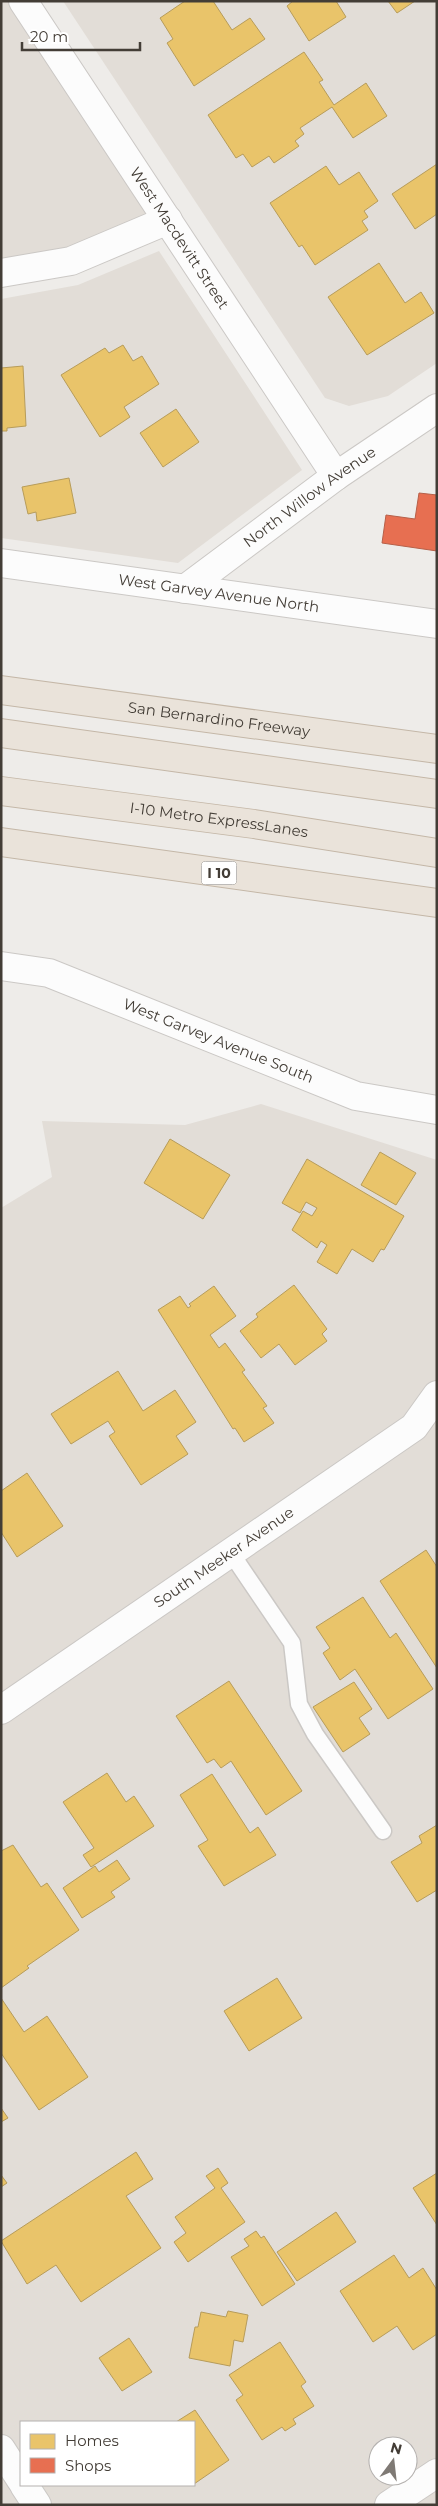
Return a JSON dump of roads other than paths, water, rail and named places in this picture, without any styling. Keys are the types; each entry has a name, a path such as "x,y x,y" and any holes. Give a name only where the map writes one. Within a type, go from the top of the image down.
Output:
{"highway":[{"name":"San Bernardino Freeway","path":"1,690 437,749"},
{"path":"1,733 437,794"},
{"name":"I-10 Metro ExpressLanes","path":"1,791 254,824 437,853"},
{"name":"I 10","path":"1,842 437,903"}],"street":[{"name":"West Macdevitt Street","path":"23,1 336,476"},
{"path":"1,274 71,261 168,220"},
{"name":"North Willow Avenue","path":"185,589 336,476 437,408"},
{"name":"West Garvey Avenue North","path":"1,563 437,624"},
{"name":"West Garvey Avenue South","path":"1,966 49,973 356,1096 437,1110"},
{"name":"South Meeker Avenue","path":"1,1710 414,1427 437,1395"},
{"path":"1,2449 20,2478"},
{"path":"389,2505 437,2473"},
{"path":"25,2486 37,2505"}],"lane":[{"path":"231,1553 292,1642 299,1704 315,1734 383,1831"}]}
